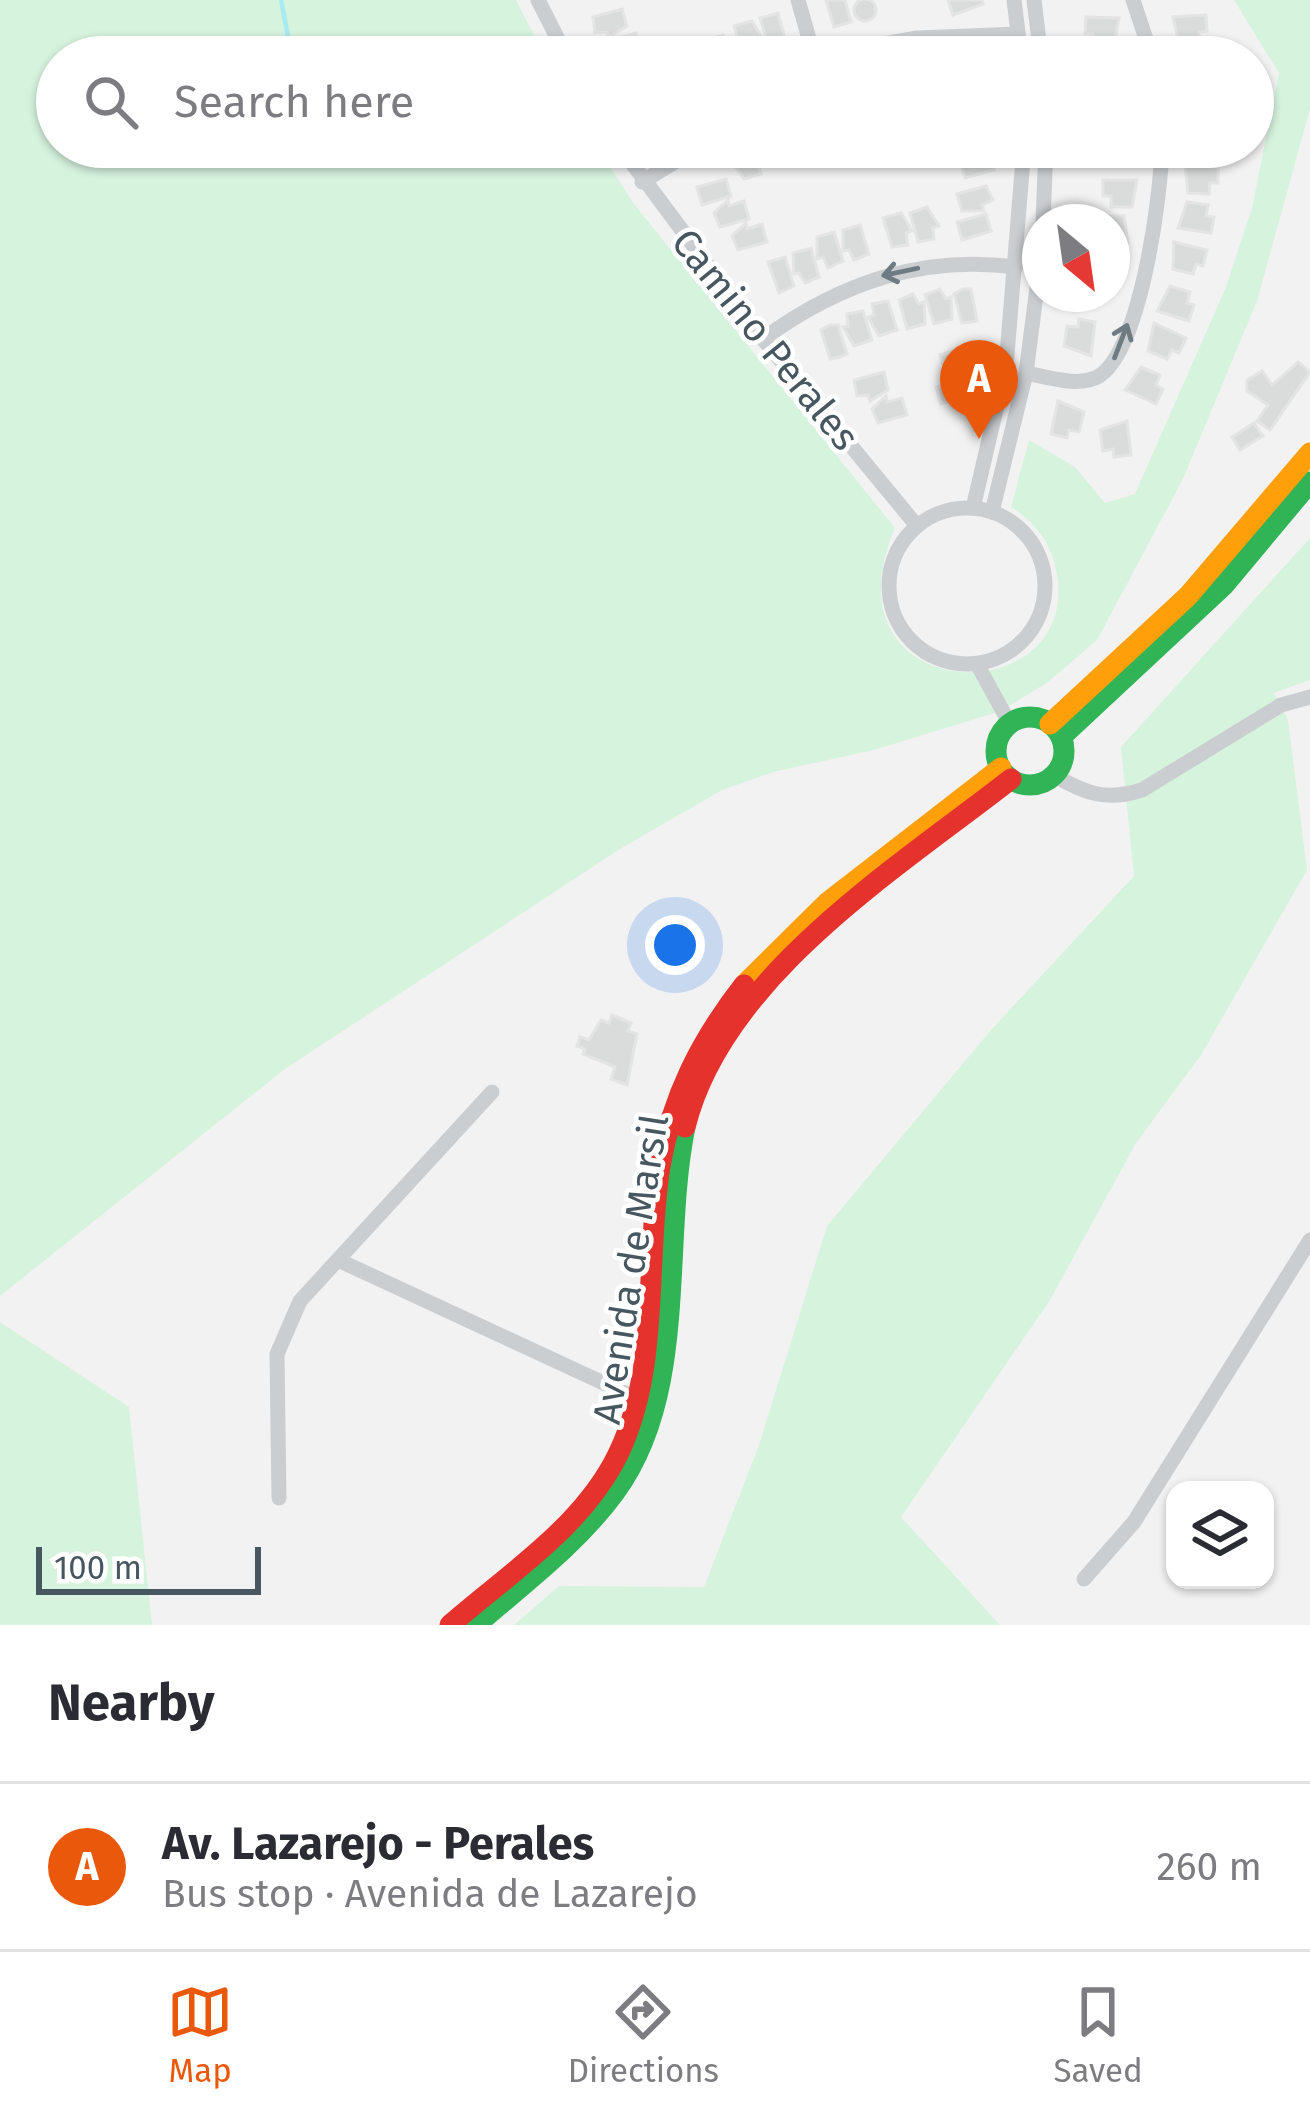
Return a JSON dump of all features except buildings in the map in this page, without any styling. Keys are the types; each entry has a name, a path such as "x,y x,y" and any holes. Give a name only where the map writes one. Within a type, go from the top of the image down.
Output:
{"street":[{"path":"538,0 556,36"},
{"path":"798,0 807,36"},
{"path":"967,36 1018,34 1014,0"},
{"path":"1034,0 1038,36"},
{"path":"1133,0 1145,36"},
{"name":"Camino Perales","path":"635,168 763,339 917,526"},
{"path":"642,182 665,168"},
{"path":"973,508 1006,367 1023,168"},
{"path":"1044,204 1045,168"},
{"path":"1026,374 1082,382 1100,375 1116,358 1148,264 1162,168"},
{"path":"763,339 831,294 885,274 940,264 1016,267"},
{"path":"992,512 1026,374 1034,312"},
{"path":"1055,730 1254,531 1310,453"},
{"path":"1055,730 1151,659 1268,542 1310,482"},
{"path":"953,509 992,512 1013,522 1041,558 1044,604 1026,638 995,659 976,664 933,657 915,644 892,607 892,563 917,526 953,509"},
{"path":"976,664 1010,724"},
{"path":"1054,775 1090,795 1121,797 1142,790 1281,706 1310,697"},
{"path":"1032,717 1055,730 1063,758 1054,775 1033,785 1006,773 997,743 1010,724 1032,717"},
{"name":"Avenida de Marsil","path":"476,1625 608,1502 631,1468 645,1402 653,1184 674,1101 691,1063 747,981 796,933 1006,773"},
{"path":"279,1498 277,1354 300,1301 492,1092"},
{"path":"1084,1579 1134,1522 1309,1243"},
{"path":"338,1260 645,1402"},
{"name":"Avenida de Marsil","path":"450,1625 595,1490 645,1402"}],"green space":[{"path":"0,0 516,0 534,36 36,36 36,168 611,168 634,204 895,528 881,586 891,629 917,657 953,671 992,670 1027,654 1051,625 1058,582 1053,559 1037,530 1011,507 1029,440 1075,467 1105,503 1135,494 1226,287 1260,168 1274,168 1274,98 1279,73 1274,65 1274,36 1256,36 1234,0 1310,0 1310,109 1257,301 1183,479 1097,640 1048,682 1001,711 722,790 620,849 285,1069 0,1296"},
{"path":"1310,538 1310,680 1274,693 1288,720 1307,870 1201,1055 1136,1143 1050,1300 901,1517 1000,1625 514,1625 559,1586 704,1587 759,1445 827,1226 991,1030 1134,876 1121,747"},
{"path":"0,1322 129,1407 152,1625 0,1625"}],"waterway":[{"path":"281,0 288,36"}],"traffic: fast":[{"path":"1061,737 1224,585 1310,482"},
{"path":"1030,717 1054,727 1064,751 1054,775 1030,785 1006,775 996,751 1006,727 1030,717"},
{"path":"476,1625 584,1529 615,1492 638,1452 654,1409 663,1363 685,1127"}],"traffic: slow":[{"path":"1050,724 1188,596 1310,453"},
{"path":"744,985 828,902 1001,768"}],"traffic: jam":[{"path":"685,1127 705,1073 735,1022 774,975 867,889 1011,779"},
{"path":"450,1625 560,1531 613,1464 639,1394 649,1318 655,1203 665,1141 690,1070 744,985"}],"place":[{"name":"Av. Lazarejo - Perales","path":"979,439"}]}
